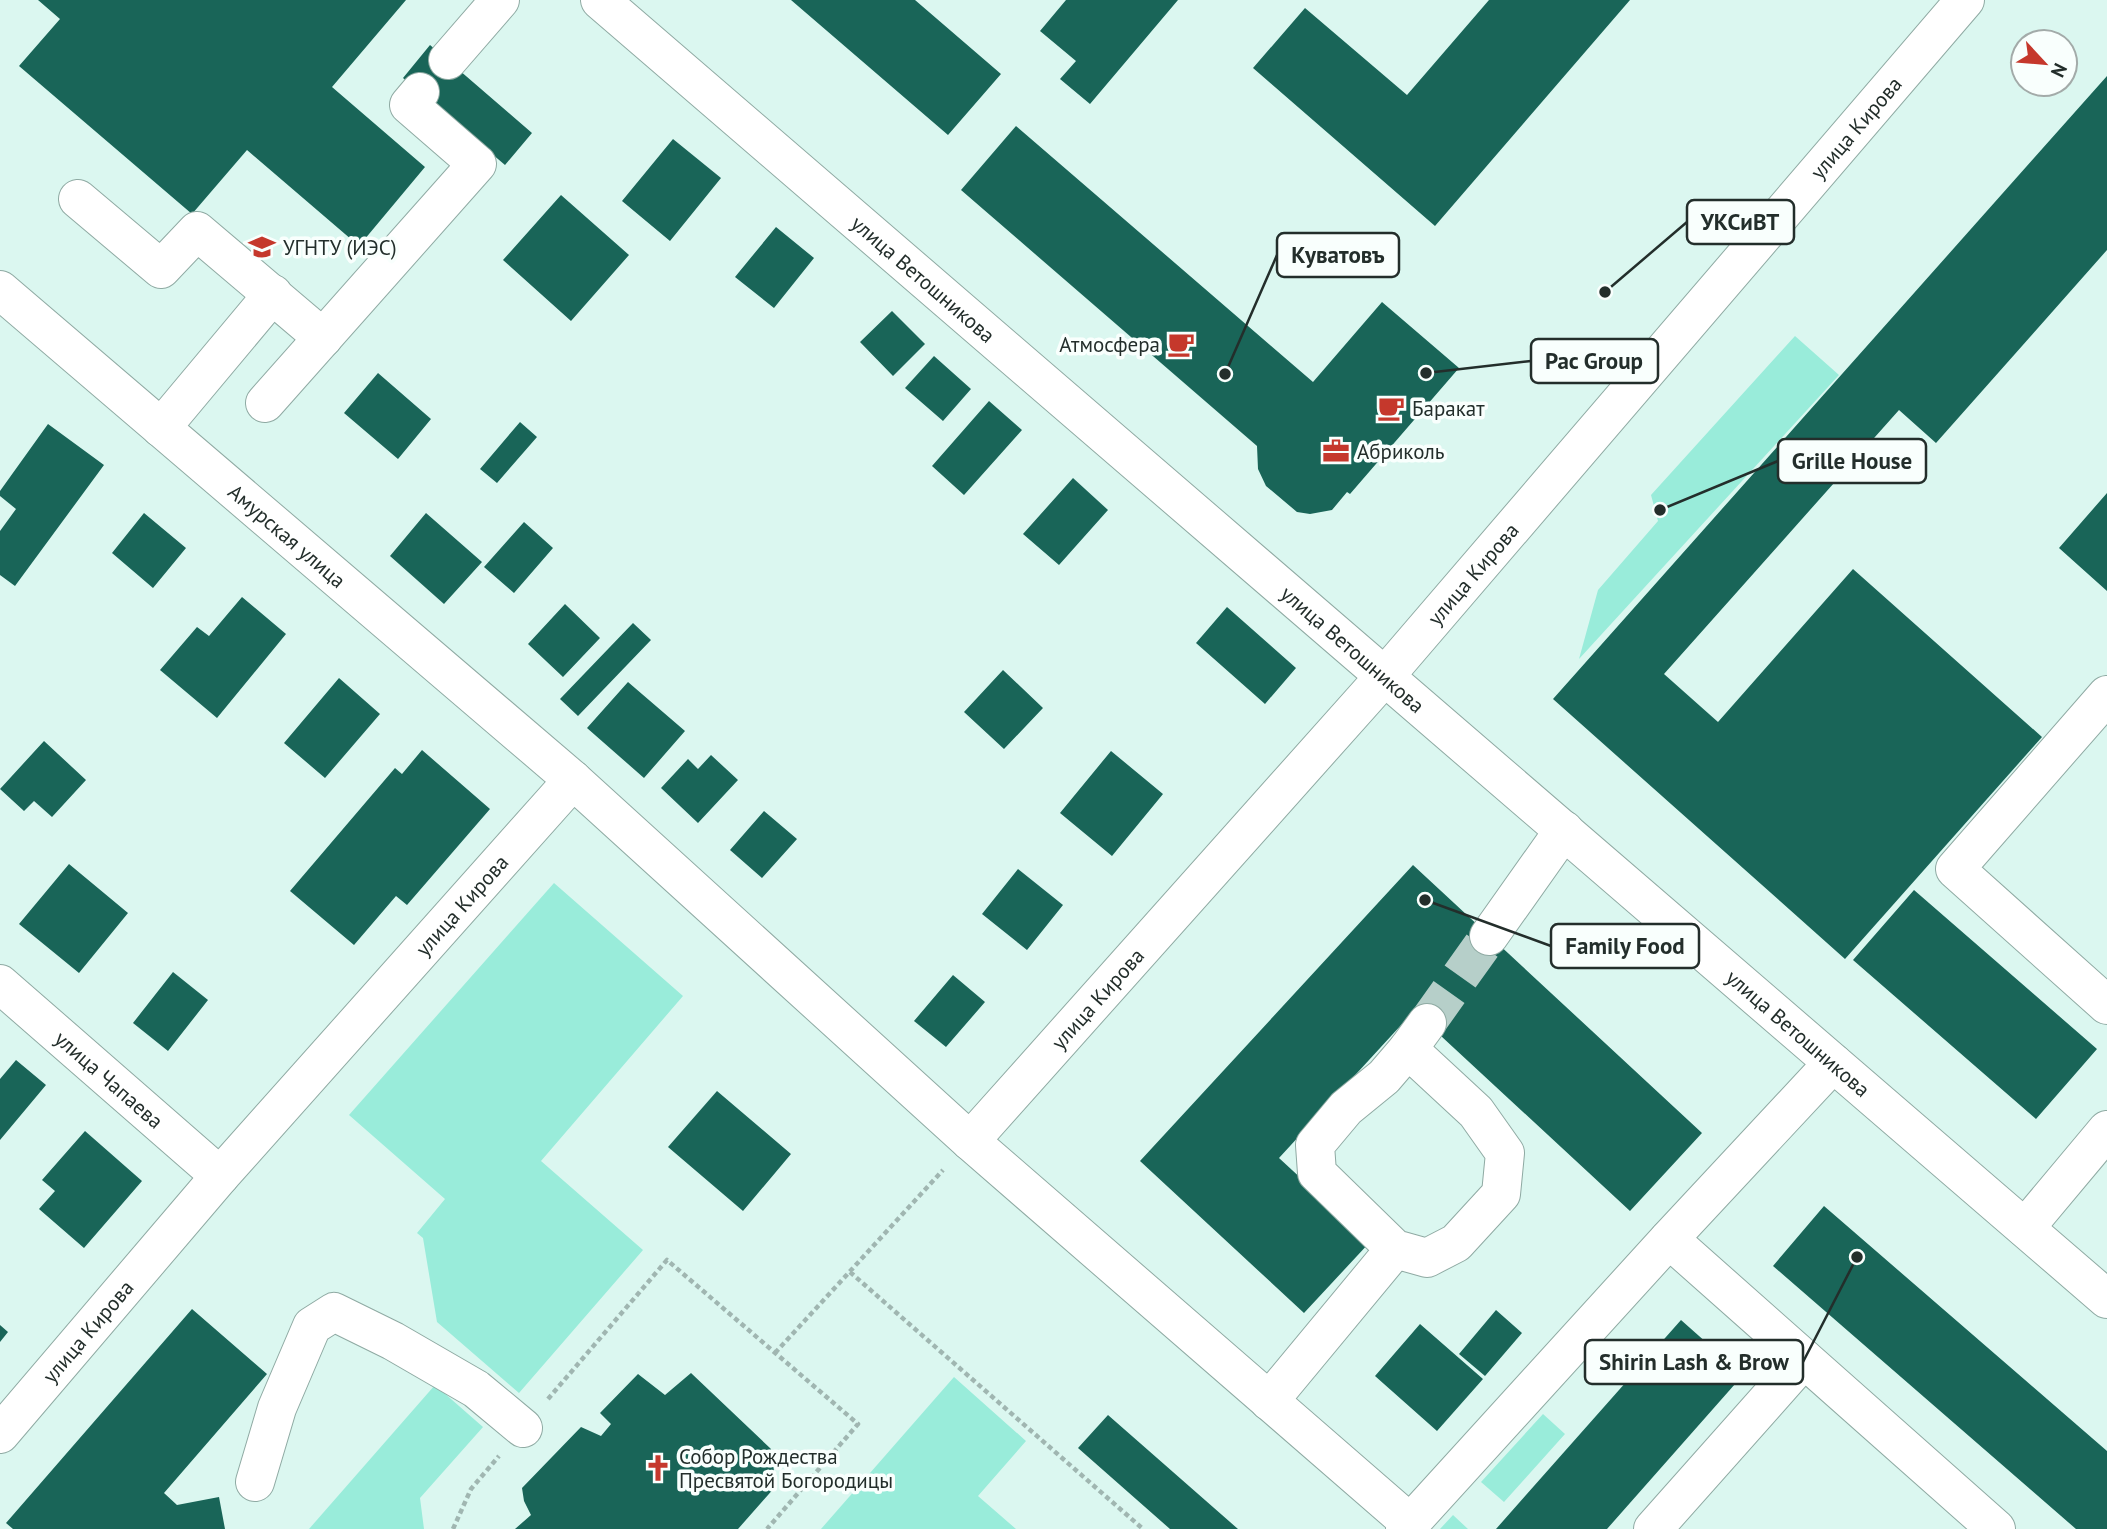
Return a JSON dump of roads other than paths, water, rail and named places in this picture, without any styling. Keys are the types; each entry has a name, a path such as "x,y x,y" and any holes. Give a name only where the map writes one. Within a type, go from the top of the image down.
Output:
{"street":[{"path":"448,60 500,0"},
{"name":"улица Ветошникова","path":"600,0 2107,1299"},
{"name":"улица Кирова","path":"970,1141 1385,676 1965,0"},
{"path":"265,403 477,164 409,105 420,92"},
{"path":"78,199 161,269 197,231 323,338"},
{"name":"Амурская улица","path":"0,290 573,780"},
{"path":"161,428 273,294"},
{"path":"2107,695 1955,869 2107,1005"},
{"path":"573,780 970,1141 1269,1401 1407,1526 1833,1063"},
{"name":"улица Кирова","path":"0,1434 220,1176 573,780"},
{"path":"1489,936 1564,830"},
{"name":"улица Чапаева","path":"0,984 220,1176"},
{"path":"1418,1036 1505,1153 1501,1194 1456,1243 1427,1258 1395,1249 1317,1173 1315,1145 1346,1108 1384,1077 1418,1036"},
{"path":"2025,1228 2107,1130"},
{"path":"1669,1239 1996,1529"},
{"path":"1269,1401 1395,1249"},
{"path":"255,1482 277,1408 312,1326 334,1311 393,1341 476,1389 523,1427"},
{"path":"1653,1529 1804,1359"}],"tunnel":[{"path":"1427,1023 1489,936"}],"place":[{"name":"УГНТУ (ИЭС)","path":"262,247"},
{"name":"УКСиВТ","path":"1605,292"},
{"name":"Атмосфера","path":"1181,344"},
{"name":"Pac Group","path":"1426,373"},
{"name":"Куватовъ","path":"1225,374"},
{"name":"Баракат","path":"1391,408"},
{"name":"Абриколь","path":"1336,451"},
{"name":"Grille House","path":"1660,510"},
{"name":"Family Food","path":"1425,900"},
{"name":"Shirin Lash & Brow","path":"1857,1257"},
{"name":"Собор Рождества Пресвятой Богородицы","path":"658,1468"}]}
